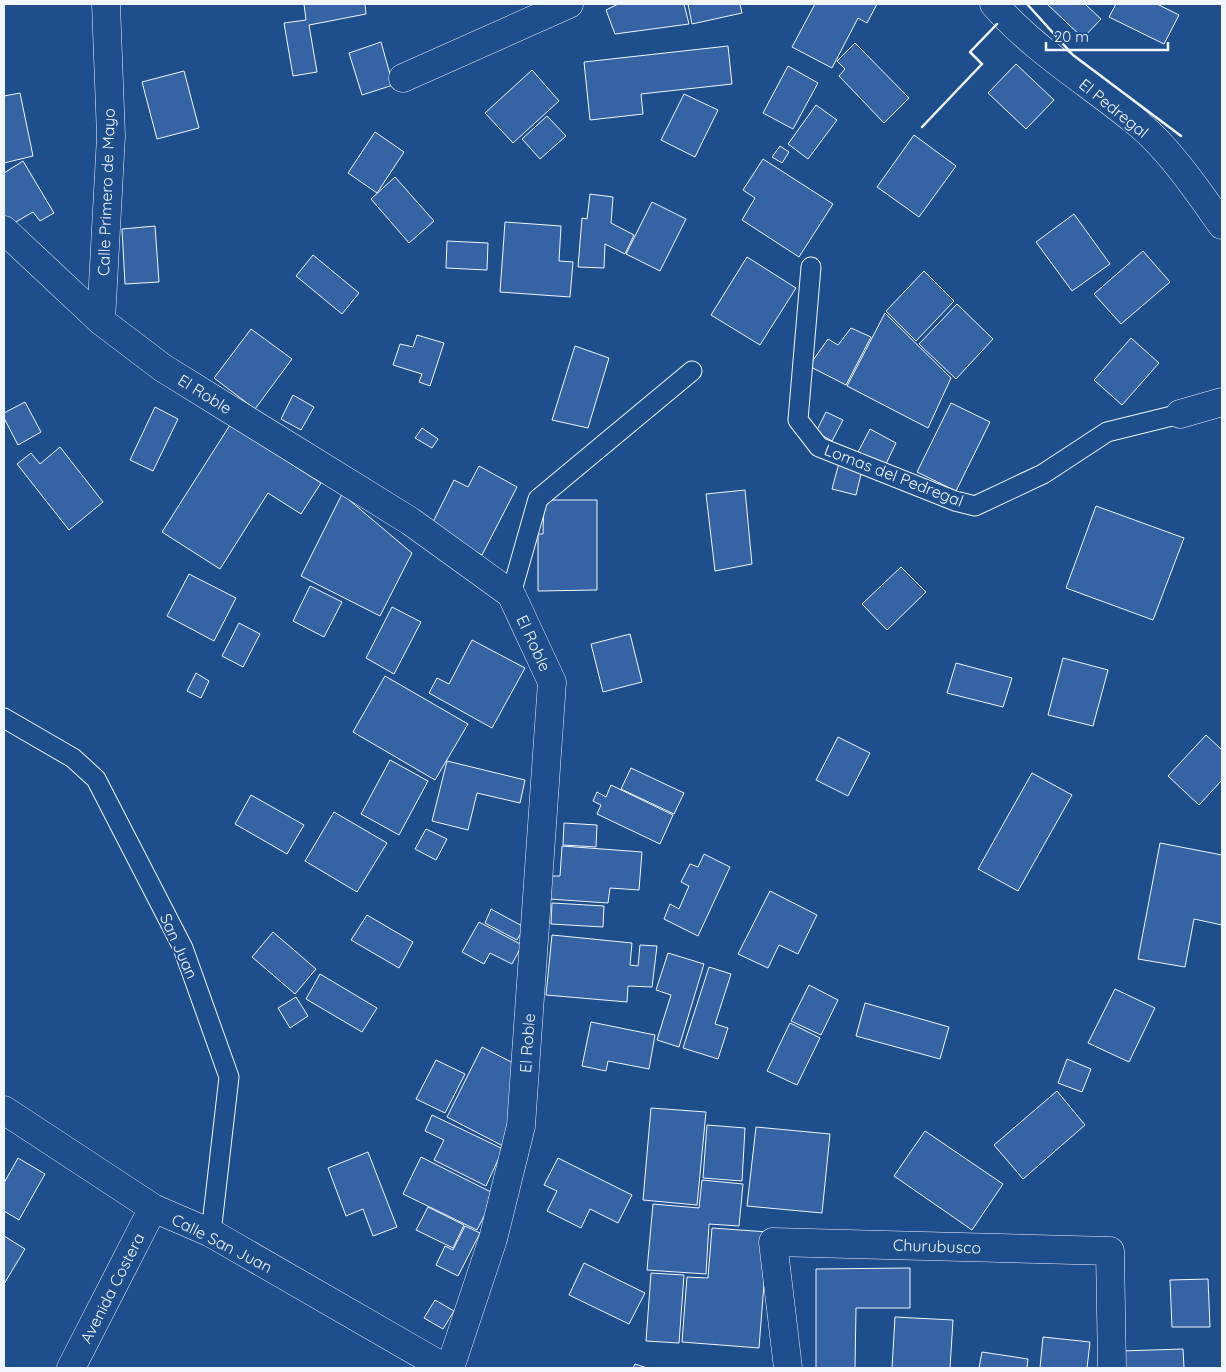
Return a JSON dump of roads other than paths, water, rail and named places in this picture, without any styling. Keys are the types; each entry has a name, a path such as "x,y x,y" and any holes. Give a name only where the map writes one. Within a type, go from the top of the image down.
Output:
{"street":[{"name":"Calle Primero de Mayo","path":"101,321 111,136 106,4"},
{"path":"403,78 569,4"},
{"name":"El Pedregal","path":"994,4 1008,21 1068,72 1141,126 1185,175 1222,225"},
{"name":"El Roble","path":"4,230 101,321 163,368 410,521 511,594 552,682 521,1126 493,1239 450,1368"},
{"name":"Lomas del Pedregal","path":"1180,414 1222,402"},
{"name":"Calle San Juan","path":"4,1110 153,1208 210,1233 445,1368"},
{"name":"Avenida Costera","path":"71,1368 153,1208"},
{"name":"Churubusco","path":"788,1368 773,1242 1110,1251 1112,1368"}],"lane":[{"name":"Lomas del Pedregal","path":"811,267 798,420 819,447 905,482 975,506 1043,474 1107,432 1180,414"},
{"path":"511,594 538,500 692,371"},
{"name":"San Juan","path":"4,718 73,758 96,779 183,948 229,1077 210,1233"}]}
